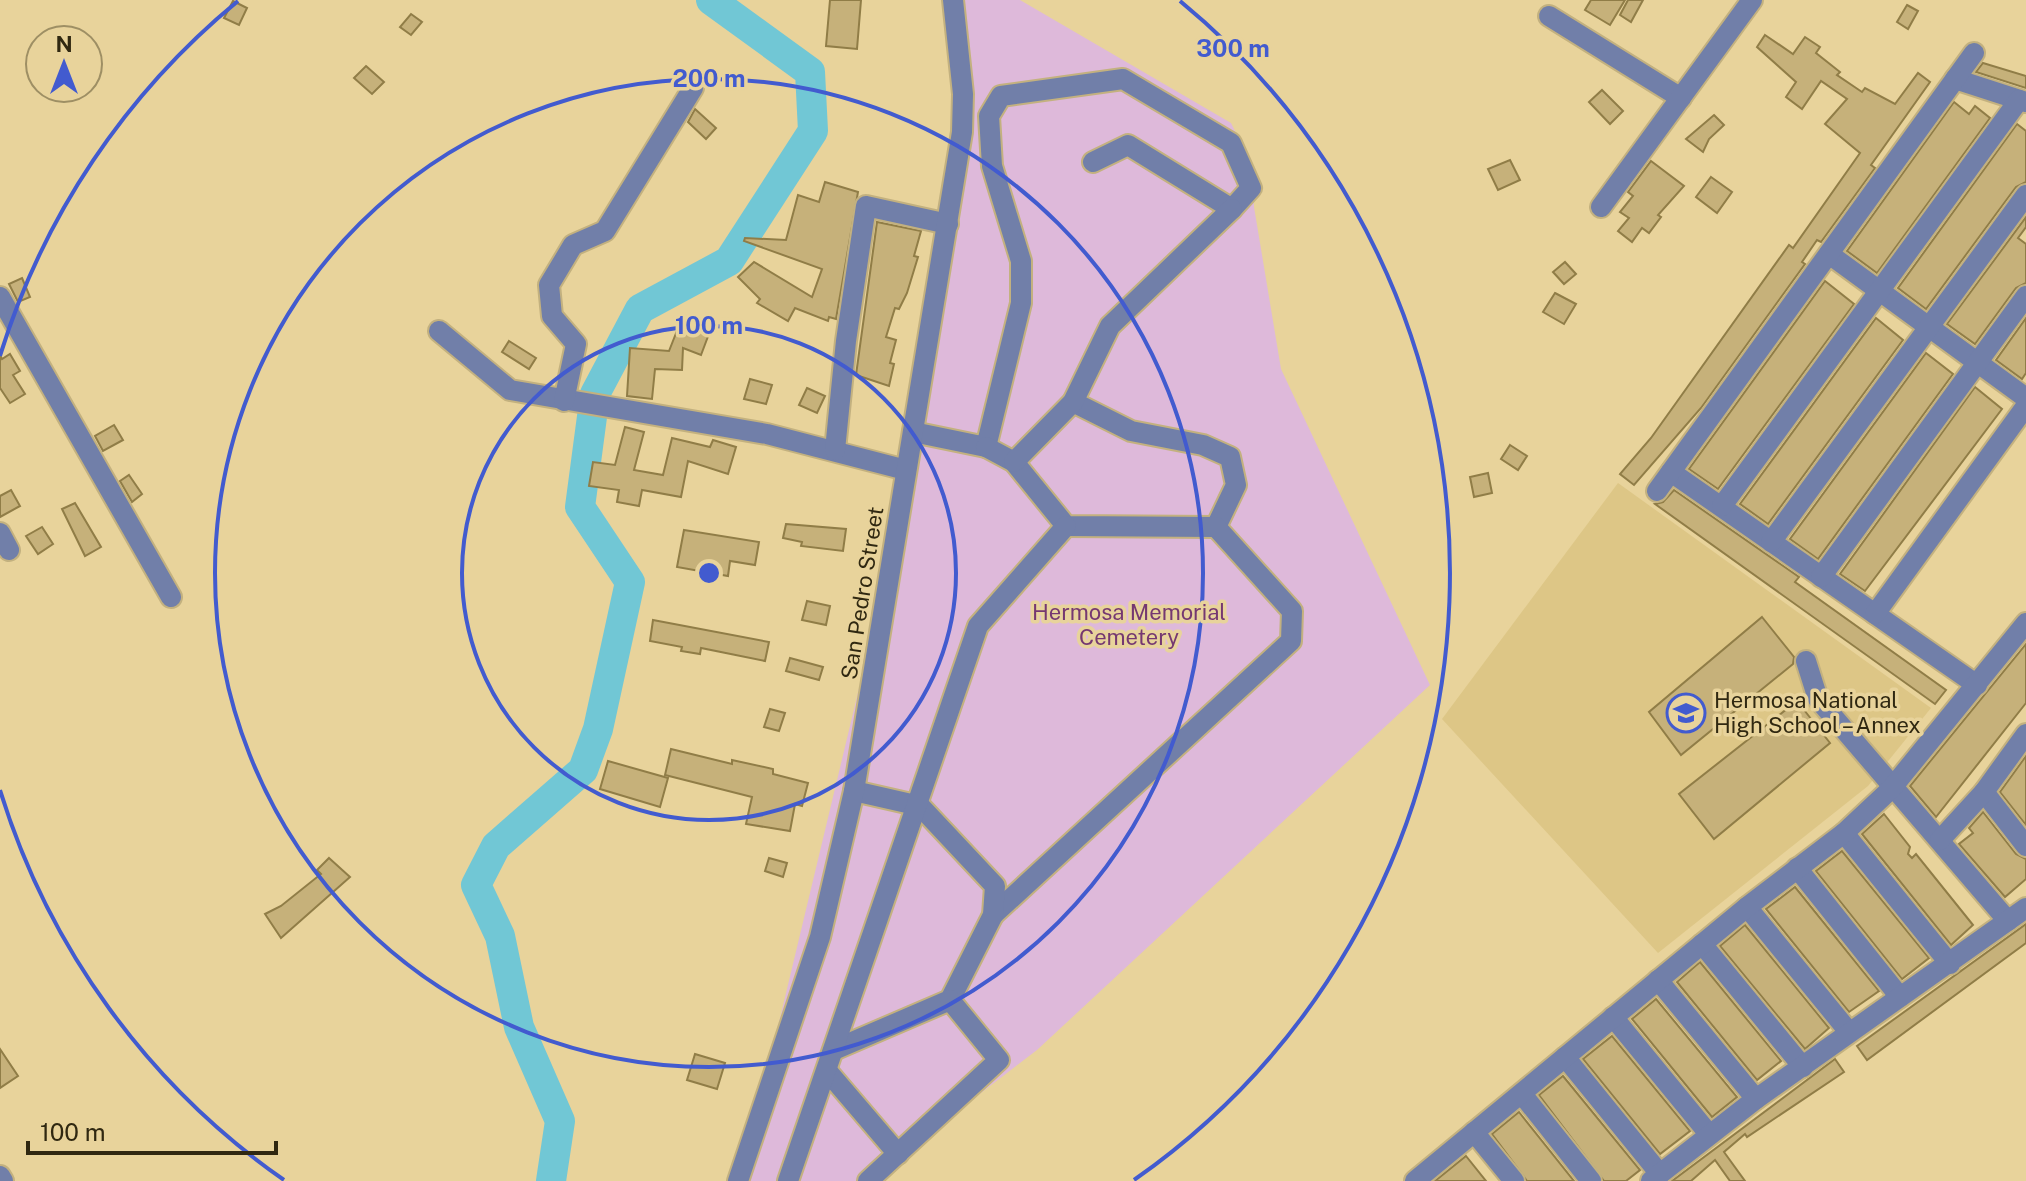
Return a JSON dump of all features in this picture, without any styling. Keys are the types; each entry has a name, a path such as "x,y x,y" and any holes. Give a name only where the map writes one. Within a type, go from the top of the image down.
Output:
{"street":[{"name":"San Pedro Street","path":"738,1181 820,937 854,791 963,119 953,0"},
{"path":"1601,207 1752,0"},
{"path":"1549,16 1681,98"},
{"path":"1657,491 1974,53"},
{"path":"986,447 1021,303 1021,261 992,166 989,116 1001,96 1123,79 1231,143 1251,188 1110,326 1073,402 1014,462"},
{"path":"1722,506 2023,101 1955,79"},
{"path":"564,401 576,344 552,316 549,285 573,245 605,231 693,88"},
{"path":"1093,162 1128,145 1232,209"},
{"path":"1771,542 2026,195"},
{"path":"835,450 846,341 866,206 948,224"},
{"path":"1829,254 2026,398"},
{"path":"1821,577 2026,296"},
{"path":"0,297 171,597"},
{"path":"0,342 19,331"},
{"path":"439,331 510,390 586,406 767,434 906,470"},
{"path":"1073,402 1131,431 1203,445 1230,457 1236,485 1216,527"},
{"path":"1875,614 2026,406"},
{"path":"913,432 986,447 1014,462 1066,526"},
{"path":"1671,472 1977,685"},
{"path":"788,1181 920,806 978,626 1066,526 1216,527 1292,611 1291,641 993,915"},
{"path":"1425,1178 1474,1132 1613,1017 1747,907 1844,833 1891,789 2026,623"},
{"path":"1806,661 1818,699 1891,789 1940,840 2008,921"},
{"path":"1940,840 2024,742"},
{"path":"854,791 920,806 995,886 1018,894"},
{"path":"1984,792 2026,846"},
{"path":"1844,833 1950,964"},
{"path":"1797,868 1900,997"},
{"path":"836,1049 898,1026 950,1000 993,915 995,886"},
{"path":"1747,907 1849,1032"},
{"path":"1565,1057 1656,1177 1756,1099 2026,908"},
{"path":"1702,944 1803,1067"},
{"path":"1658,980 1756,1099"},
{"path":"868,1181 999,1060 950,1000"},
{"path":"1613,1017 1709,1134"},
{"path":"828,1072 898,1154"},
{"path":"1522,1094 1591,1181"},
{"path":"1474,1132 1514,1181"}],"shaded area":[{"name":"Hermosa National High School – Annex","path":"1618,483 1931,708 1868,786 1658,953 1442,719"}],"green space":[{"name":"Hermosa Memorial Cemetery","path":"962,0 1020,0 1231,123 1253,167 1254,207 1281,369 1430,685 1037,1050 866,1181 741,1181 907,488 969,128"}],"building":[{"path":"830,0 861,0 857,49 826,46"},
{"path":"1591,0 1625,0 1610,25 1585,10"},
{"path":"1628,0 1643,0 1631,22 1620,15"},
{"path":"233,1 247,8 239,25 224,18"},
{"path":"1907,5 1918,11 1908,29 1897,22"},
{"path":"411,14 422,22 411,35 400,27"},
{"path":"1765,35 1793,54 1805,37 1820,47 1816,53 1840,72 1837,75 1862,92 1865,88 1895,104 1918,73 1930,82 1871,165 1875,168 1821,242 1817,240 1802,262 1805,264 1701,408 1634,485 1620,474 1651,438 1789,245 1793,248 1860,153 1825,124 1847,99 1821,81 1802,109 1786,97 1796,82 1757,47"},
{"path":"1983,63 2026,76 2026,88 1976,72"},
{"path":"366,66 384,82 372,94 354,78"},
{"path":"1602,90 1623,111 1610,124 1589,102"},
{"path":"1954,102 1969,114 1975,106 1990,118 1877,273 1847,251"},
{"path":"695,109 716,128 706,139 688,122"},
{"path":"1714,115 1724,125 1709,139 1703,152 1686,139"},
{"path":"2017,124 2026,131 2026,182 2016,187 1926,309 1898,288"},
{"path":"1510,160 1520,180 1498,190 1488,169"},
{"path":"1651,161 1684,186 1658,215 1661,217 1649,233 1642,228 1632,242 1618,231 1629,218 1620,212 1633,196 1628,192"},
{"path":"1711,177 1732,192 1717,213 1696,197"},
{"path":"825,182 858,192 836,319 829,317 828,321 795,308 788,321 757,303 760,299 738,277 754,262 812,297 822,269 744,241 745,238 786,240 798,195 819,202"},
{"path":"2026,217 2026,227 2018,238 2026,244 2026,283 2016,288 1975,344 1947,324"},
{"path":"877,222 921,231 914,256 918,257 907,293 899,309 895,308 886,337 896,340 890,363 894,364 889,386 856,375"},
{"path":"1565,262 1576,274 1564,284 1553,272"},
{"path":"22,278 30,297 18,302 9,284"},
{"path":"1825,281 1854,304 1718,489 1689,469"},
{"path":"1555,293 1576,304 1564,324 1543,312"},
{"path":"682,318 710,331 701,355 683,348 682,370 655,369 652,399 627,396 630,348 669,351"},
{"path":"1876,318 1903,340 1768,524 1740,504"},
{"path":"2026,318 2026,373 2022,379 1996,360"},
{"path":"509,341 536,358 529,369 502,352"},
{"path":"1926,353 1953,374 1818,559 1790,539"},
{"path":"10,354 20,371 13,375 25,394 10,403 0,388 0,355 2,359"},
{"path":"750,379 772,385 766,404 744,399"},
{"path":"1975,387 2002,409 1865,591 1840,574"},
{"path":"807,388 825,396 817,413 799,405"},
{"path":"114,425 123,440 103,451 95,436"},
{"path":"625,427 644,432 634,470 663,475 672,438 710,447 713,440 736,447 728,474 688,461 681,497 642,490 639,506 617,502 619,490 589,486 593,462 615,465"},
{"path":"1510,445 1527,456 1518,470 1501,459"},
{"path":"1488,473 1492,493 1474,497 1470,477"},
{"path":"129,475 142,494 132,502 120,481"},
{"path":"11,490 20,506 0,517 0,496"},
{"path":"1674,490 1799,577 1795,582 1946,690 1935,704 1655,504 1663,502"},
{"path":"75,503 101,547 85,556 62,509"},
{"path":"786,524 846,529 843,551 801,546 802,542 783,538"},
{"path":"42,527 53,544 38,554 26,536"},
{"path":"684,530 759,542 755,565 730,561 728,576 677,567"},
{"path":"807,601 830,606 826,625 802,620"},
{"path":"1762,617 1794,657 1793,664 1681,755 1649,712"},
{"path":"653,620 769,642 765,661 701,648 700,654 681,651 682,647 650,641"},
{"path":"2026,644 2026,703 1936,817 1910,786"},
{"path":"790,658 823,667 819,680 786,671"},
{"path":"1797,701 1830,743 1714,839 1679,794"},
{"path":"770,709 785,713 779,731 764,727"},
{"path":"671,749 732,764 732,760 773,769 773,774 808,783 802,806 795,804 790,831 746,824 752,797 665,775"},
{"path":"2026,756 2026,825 2000,792"},
{"path":"608,761 668,778 660,807 600,789"},
{"path":"1983,812 2016,854 2026,859 2026,879 2005,897 1959,844 1973,833 1969,828"},
{"path":"1884,814 1910,847 1908,854 1912,858 1916,854 1973,925 1951,945 1862,834"},
{"path":"1842,851 1929,958 1902,979 1816,871"},
{"path":"329,858 350,877 281,938 265,914 281,906 321,874 317,870"},
{"path":"769,858 787,863 783,877 765,871"},
{"path":"1795,887 1879,991 1849,1012 1766,909"},
{"path":"2026,924 2026,943 1867,1060 1857,1046"},
{"path":"1745,925 1829,1028 1805,1049 1720,946"},
{"path":"1700,962 1781,1061 1757,1080 1677,982"},
{"path":"1656,999 1737,1097 1712,1117 1632,1019"},
{"path":"1612,1036 1690,1131 1660,1154 1583,1059"},
{"path":"0,1049 18,1076 0,1088"},
{"path":"695,1054 725,1063 717,1089 687,1080"},
{"path":"1835,1059 1844,1072 1747,1137 1745,1134 1724,1152 1745,1181 1730,1181 1715,1160 1691,1181 1672,1181"},
{"path":"1563,1076 1640,1170 1626,1181 1604,1181 1539,1095"},
{"path":"1519,1112 1574,1181 1527,1181 1492,1134"},
{"path":"1466,1156 1486,1181 1435,1181"}],"waterway":[{"path":"551,1181 560,1121 519,1027 500,936 476,885 496,846 583,770 598,729 630,582 580,507 595,394 640,309 729,261 813,131 810,72 711,0"}],"place":[{"name":"Hermosa National High School – Annex","path":"1686,713"}]}
